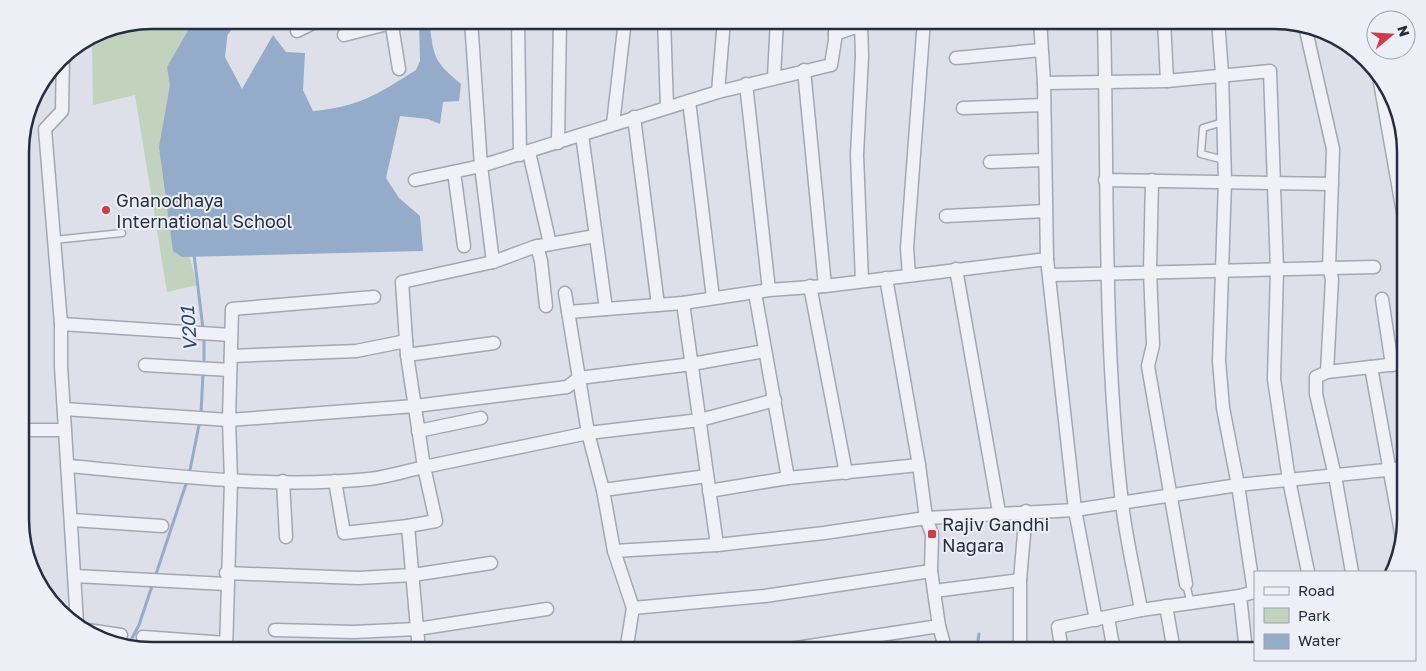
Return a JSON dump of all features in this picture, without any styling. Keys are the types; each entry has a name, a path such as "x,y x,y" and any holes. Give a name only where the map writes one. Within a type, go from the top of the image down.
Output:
{"street":[{"path":"297,31 301,29"},
{"path":"344,35 366,29"},
{"path":"392,29 398,69"},
{"path":"473,29 481,166 493,262"},
{"path":"518,29 525,153 550,244"},
{"path":"558,143 560,29"},
{"path":"613,124 624,29"},
{"path":"664,29 667,107"},
{"path":"718,92 723,29"},
{"path":"774,77 777,29"},
{"path":"415,180 481,166 558,143 634,117 746,84 831,65 835,29"},
{"path":"835,34 847,29"},
{"path":"862,281 857,155 864,29"},
{"path":"909,275 907,248 923,29"},
{"path":"1040,29 1044,83 1047,258 1057,361 1075,510 1102,619 1111,642"},
{"path":"1104,29 1105,180 1111,371 1122,503 1141,610"},
{"path":"1164,29 1167,80"},
{"path":"1060,642 1058,627 1141,610 1191,604 1254,592 1224,408 1219,361 1224,160 1222,74 1219,29"},
{"path":"1307,33 1333,148 1329,268 1332,279 1327,372"},
{"path":"956,58 1041,50"},
{"path":"63,67 62,111 45,128 61,324 65,430 69,466 78,617"},
{"path":"804,70 825,286"},
{"path":"1044,83 1167,80 1270,71 1277,270 1274,379 1289,480 1308,571"},
{"path":"746,84 769,290"},
{"path":"1382,91 1397,179"},
{"path":"689,101 713,298"},
{"path":"963,108 1044,104"},
{"path":"634,117 658,305"},
{"path":"582,135 606,309"},
{"path":"990,162 1044,160"},
{"path":"454,172 464,246"},
{"path":"1105,180 1332,184"},
{"path":"1152,180 1150,271 1153,345 1148,366 1169,497 1186,584"},
{"path":"946,216 1046,211"},
{"path":"335,481 344,533 436,521 424,467 407,355 402,282 493,262 537,246 595,236"},
{"path":"537,246 542,261 546,306"},
{"path":"568,312 683,303 769,290 825,286 1047,258"},
{"path":"1050,275 1150,271 1221,272 1374,267"},
{"path":"956,269 999,512"},
{"path":"886,278 919,465 926,518 932,534 931,571 939,626 943,642"},
{"path":"810,286 846,473"},
{"path":"755,293 788,478"},
{"path":"565,294 588,433 603,490 614,551 633,608 627,642"},
{"path":"226,642 226,578 231,481 229,420 232,308 374,297"},
{"path":"1382,299 1392,365"},
{"path":"683,303 716,544"},
{"path":"61,324 231,335"},
{"path":"231,356 356,350 406,341"},
{"path":"407,355 494,342"},
{"path":"64,409 229,420 415,406 567,387 579,378 692,364 765,351"},
{"path":"145,364 230,370"},
{"path":"1352,571 1335,476 1316,394 1316,377 1327,372 1397,364"},
{"path":"1371,367 1397,508"},
{"path":"69,466 231,481 370,479 588,433 700,420 774,400"},
{"path":"418,431 481,418"},
{"path":"29,430 65,430"},
{"path":"709,491 788,478 919,465"},
{"path":"614,551 716,544 824,533 926,518 999,512 1075,510 1238,485 1397,470"},
{"path":"603,490 707,476"},
{"path":"283,481 286,537"},
{"path":"1020,642 1020,580 1026,511"},
{"path":"72,520 162,526"},
{"path":"408,526 418,642"},
{"path":"75,576 162,581 226,578 358,578 413,575 491,563"},
{"path":"633,608 765,596 931,571"},
{"path":"934,591 1020,580"},
{"path":"1240,596 1245,642"},
{"path":"1166,606 1172,642"},
{"path":"275,630 354,632 417,629 547,609"},
{"path":"835,642 939,626"},
{"path":"101,632 121,634"},
{"path":"143,637 184,642"}],"lane":[{"path":"1223,122 1202,128 1201,154 1224,160"},
{"path":"54,240 122,233"},
{"path":"1186,584 1191,604"}],"green space":[{"path":"226,29 170,127 170,183 197,285 167,292 135,95 93,105 92,44 112,35 135,30"}],"water":[{"path":"189,29 227,29 225,57 242,89 273,35 286,52 305,53 303,90 313,111 329,109 356,103 368,98 416,70 420,61 419,29 430,29 434,50 439,63 461,84 459,101 443,102 440,124 428,119 400,116 386,178 399,198 420,216 423,251 182,257 173,251 159,147 170,85 167,67"}],"waterway":[{"name":"V201","path":"227,33 230,29"},
{"name":"V201","path":"194,254 203,329"},
{"name":"V201","path":"204,335 204,366"},
{"name":"V201","path":"201,414 203,373"},
{"name":"V201","path":"189,475 200,420"},
{"name":"V201","path":"155,577 187,481"},
{"name":"V201","path":"131,640 139,625 153,583"},
{"path":"978,642 979,634"}],"place":[{"name":"Gnanodhaya International School","path":"106,210"},
{"name":"Rajiv Gandhi Nagara","path":"932,534"}]}
